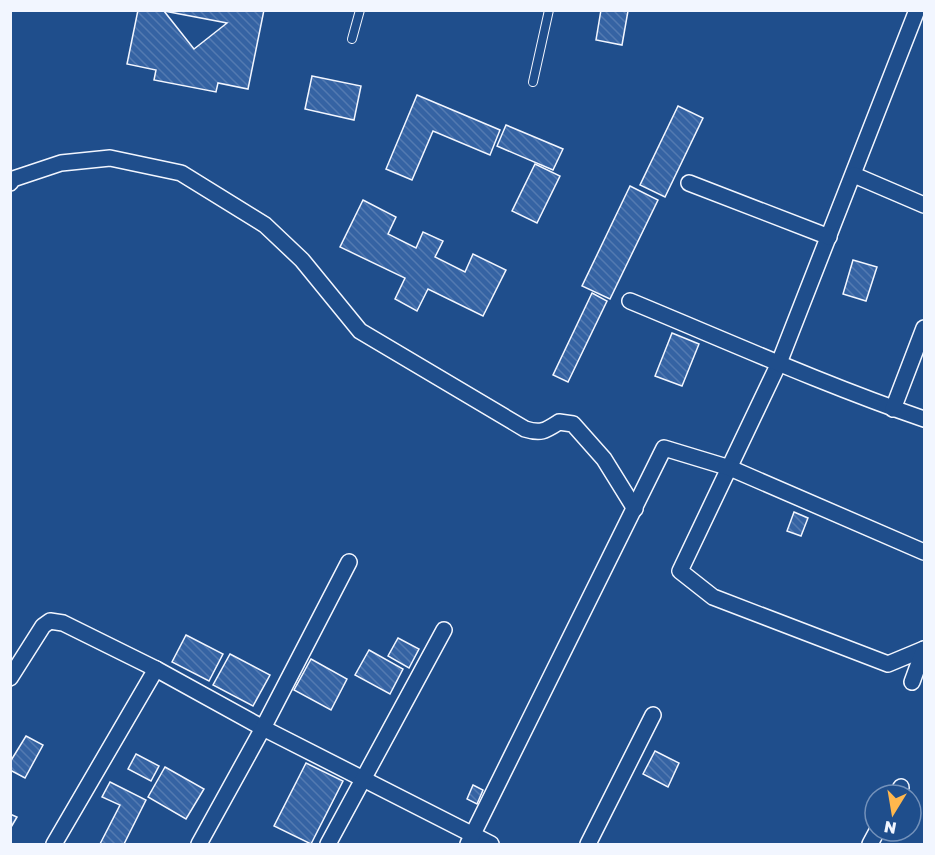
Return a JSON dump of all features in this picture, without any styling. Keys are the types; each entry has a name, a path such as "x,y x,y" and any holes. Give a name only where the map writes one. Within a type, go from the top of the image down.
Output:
{"street":[{"path":"917,10 779,363 680,571 713,597 888,664 924,649"},
{"path":"10,183 13,179 61,164 110,158 181,173 265,225 302,260 360,331 525,429 535,432 545,431 558,422 573,424 604,459 635,509"},
{"path":"854,175 924,205"},
{"path":"689,183 829,237"},
{"path":"630,301 893,409 924,419"},
{"path":"893,409 924,328"},
{"path":"471,840 664,448 730,468 924,552"},
{"path":"199,844 263,728 349,562"},
{"path":"10,678 43,626 50,621 63,623 156,669 263,728 363,778 471,840 491,844"},
{"path":"328,844 444,630"},
{"path":"912,682 924,649"},
{"path":"54,844 156,669"},
{"path":"588,844 653,715"}],"lane":[{"path":"352,39 360,10"},
{"path":"533,82 549,10"}],"building":[{"path":"138,10 264,10 248,89 218,83 216,92 154,80 156,70 127,64","holes":["164,11 227,23 194,49"]},
{"path":"601,10 628,11 622,45 596,40"},
{"path":"312,76 361,86 354,120 305,109"},
{"path":"417,95 500,130 490,155 433,131 412,180 386,169"},
{"path":"678,106 703,118 665,197 640,185"},
{"path":"506,125 563,149 553,170 497,146"},
{"path":"535,164 560,176 537,223 512,211"},
{"path":"630,186 658,200 610,299 582,286"},
{"path":"363,200 396,217 388,234 416,248 423,232 443,241 435,257 465,272 473,254 506,270 483,316 428,289 417,311 395,299 405,278 340,247"},
{"path":"853,260 877,267 866,301 843,294"},
{"path":"592,293 607,301 568,382 553,375"},
{"path":"672,333 699,344 682,386 655,376"},
{"path":"794,512 808,518 801,536 787,531"},
{"path":"186,635 223,654 209,681 172,662"},
{"path":"398,638 419,649 409,668 388,656"},
{"path":"369,650 403,669 390,694 355,675"},
{"path":"230,654 270,675 253,706 213,685"},
{"path":"311,659 347,679 331,710 294,690"},
{"path":"26,736 43,745 25,778 10,770 10,762"},
{"path":"655,751 679,763 668,787 643,774"},
{"path":"136,754 159,766 151,781 128,769"},
{"path":"306,763 343,781 311,844 274,826"},
{"path":"165,767 204,789 186,819 148,797"},
{"path":"110,782 146,800 124,844 100,844 120,805 102,797"},
{"path":"473,785 483,790 477,804 467,799"},
{"path":"10,814 17,817 10,829"}]}
